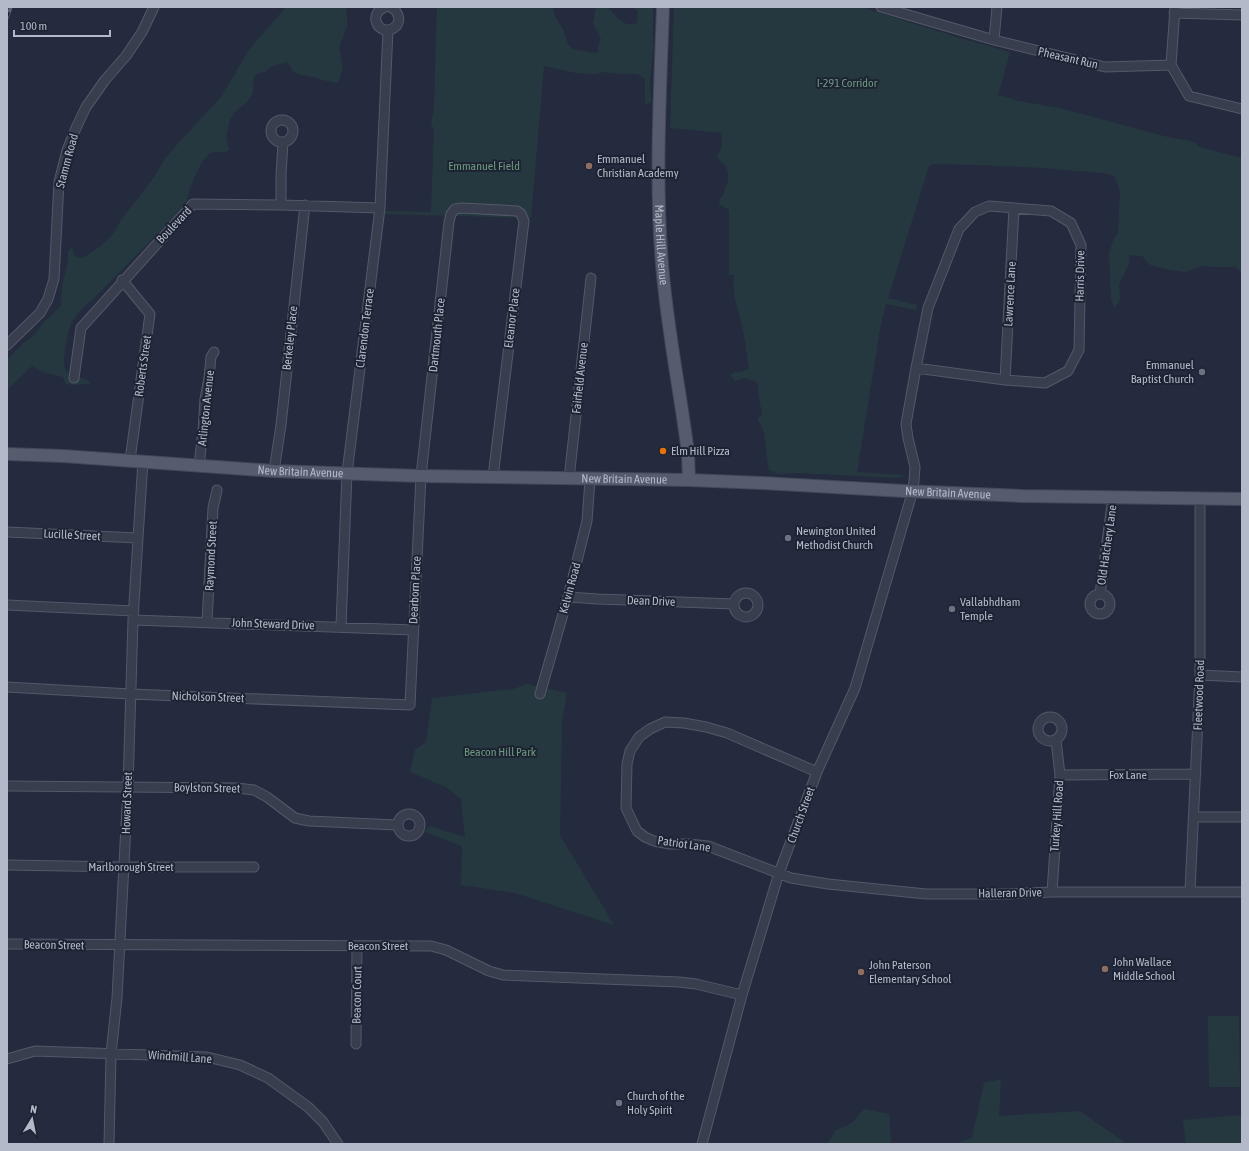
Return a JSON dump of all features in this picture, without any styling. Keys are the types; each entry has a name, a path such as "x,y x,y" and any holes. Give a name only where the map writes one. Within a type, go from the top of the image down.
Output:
{"main road":[{"name":"Maple Hill Avenue","path":"663,7 659,117 660,239 664,290 688,454 689,480"},
{"name":"New Britain Avenue","path":"7,454 40,454 274,471 590,480 689,480 770,483 913,492 1029,496 1242,499"}],"street":[{"name":"Stamm Road","path":"7,345 40,314 48,299 54,278 59,182 67,150 76,128 86,106 105,80 126,56 142,32 154,7"},
{"path":"384,7 376,14 376,22 380,28 388,30 395,27 399,21 398,13 390,7"},
{"name":"Pheasant Run","path":"881,7 994,40 1105,67 1171,65"},
{"path":"911,7 911,17"},
{"path":"994,40 997,7"},
{"path":"1242,15 1174,10 1171,65 1189,96 1242,109"},
{"name":"Clarendon Terrace","path":"341,626 347,473 380,208 388,30"},
{"path":"282,205 281,176 283,142"},
{"name":"Boulevard","path":"74,378 81,328 122,280 193,204 305,205 380,208"},
{"name":"Berkeley Place","path":"274,471 281,425 305,205"},
{"name":"Harris Drive","path":"913,492 915,467 906,424 916,368 928,308 959,229 975,212 989,206 1051,211 1071,223 1081,245 1079,350 1068,371 1045,383 1005,380 916,368"},
{"name":"Dartmouth Place","path":"421,476 449,222 451,214 455,209 468,208"},
{"name":"Eleanor Place","path":"468,208 517,211 522,214 524,221 493,477"},
{"name":"Lawrence Lane","path":"1005,380 1014,208"},
{"name":"Fairfield Avenue","path":"569,479 591,278"},
{"name":"Roberts Street","path":"122,280 150,314 130,460"},
{"name":"Arlington Avenue","path":"199,465 205,399 209,381 211,358 214,352"},
{"name":"Howard Street","path":"108,1144 111,1054 117,998 124,867 128,787 130,694 143,461"},
{"name":"Dearborn Place","path":"410,705 421,476"},
{"name":"Kelvin Road","path":"540,694 568,597 587,521 590,480"},
{"name":"Raymond Street","path":"207,622 213,508 217,490"},
{"name":"Church Street","path":"702,1144 742,995 780,873 817,772 855,688 913,492"},
{"name":"Old Hatchery Lane","path":"1100,594 1113,497"},
{"name":"Fleetwood Road","path":"1190,892 1200,675 1200,498"},
{"name":"Lucille Street","path":"7,532 138,538"},
{"name":"Dean Drive","path":"568,597 734,604"},
{"name":"John Steward Drive","path":"7,605 207,622 341,626 413,630"},
{"path":"1200,675 1242,677"},
{"name":"Nicholson Street","path":"7,687 130,694 410,705"},
{"name":"Patriot Lane","path":"780,873 708,846 670,844 654,841 637,831 626,808 627,764 630,751 639,737 650,729 665,722 684,723 727,733 817,772"},
{"name":"Turkey Hill Road","path":"1052,892 1060,775 1056,740"},
{"name":"Fox Lane","path":"1060,775 1196,774"},
{"name":"Boylston Street","path":"7,786 237,788 254,790 267,797 295,818 309,821 397,825"},
{"path":"1194,817 1242,817"},
{"name":"Marlborough Street","path":"7,865 254,867"},
{"name":"Halleran Drive","path":"780,873 791,878 828,884 926,894 1004,894 1052,892 1242,892"},
{"name":"Beacon Street","path":"7,944 431,946 446,950 489,971 503,975 679,982 696,984 742,995"},
{"name":"Beacon Court","path":"356,1044 357,946"},
{"name":"Windmill Lane","path":"7,1059 35,1051 207,1057 240,1065 268,1078 308,1107 323,1122 338,1144"}],"green space":[{"path":"286,7 346,7 347,26 339,48 343,67 339,81 337,83 298,74 293,71 286,62 271,67 265,72 258,73 254,77 252,95 230,119 226,138 229,149 228,151 210,153 202,162 189,191 187,200 182,207 152,240 74,318 66,343 64,357 65,368 67,372 73,376 84,379 90,383 90,385 66,384 63,377 45,373 32,366 7,390 7,360 20,346 35,334 43,323 61,305 62,286 68,261 68,251 72,247 74,255 83,258 101,246 113,234 121,220 155,176 164,160 221,97 249,50"},
{"name":"Emmanuel Field","path":"437,7 553,7 555,16 563,29 568,44 573,49 596,53 598,52 601,39 593,23 596,7 608,7 624,23 632,24 637,23 638,14 637,10 632,7 653,7 653,49 650,82 651,102 648,104 645,103 645,79 637,74 604,72 595,74 576,73 544,66 531,218 385,214 386,211 431,212 434,129 431,124 434,107"},
{"name":"I-291 Corridor","path":"674,7 861,7 1010,52 998,95 1019,101 1059,108 1168,137 1190,141 1199,147 1242,158 1242,273 1236,267 1201,266 1184,272 1170,270 1150,265 1142,256 1130,255 1129,264 1119,284 1120,298 1114,307 1111,298 1109,253 1114,238 1118,233 1120,191 1114,176 1099,172 1039,168 933,164 929,166 888,298 917,305 916,310 886,304 881,323 857,472 904,476 899,478 799,473 778,474 769,470 764,432 758,419 762,415 757,382 744,378 735,381 731,376 734,372 749,369 742,324 735,297 733,282 734,275 729,275 729,210 719,204 728,183 726,166 717,157 721,149 722,133 670,128"},
{"name":"Beacon Hill Park","path":"527,684 567,693 562,721 560,835 614,925 515,893 461,885 462,846 425,832 429,826 465,837 461,799 446,787 410,772 415,750 426,742 432,698 513,689"},
{"path":"1208,1016 1239,1016 1240,1087 1209,1087"},
{"path":"1001,1079 999,1116 1080,1111 1124,1142 1123,1144 959,1144 960,1142 972,1138 984,1083"},
{"path":"864,1109 889,1114 891,1144 827,1144 836,1130 852,1123"},
{"path":"1242,1115 1242,1144 1186,1144 1183,1120"}],"railway":[{"path":"7,18 11,7"}],"place":[{"name":"Emmanuel Christian Academy","path":"589,166"},
{"name":"Emmanuel Baptist Church","path":"1202,372"},
{"name":"Elm Hill Pizza","path":"663,451"},
{"name":"Newington United Methodist Church","path":"788,538"},
{"name":"Vallabhdham Temple","path":"952,609"},
{"name":"John Wallace Middle School","path":"1105,969"},
{"name":"John Paterson Elementary School","path":"861,972"},
{"name":"Church of the Holy Spirit","path":"619,1103"}]}
